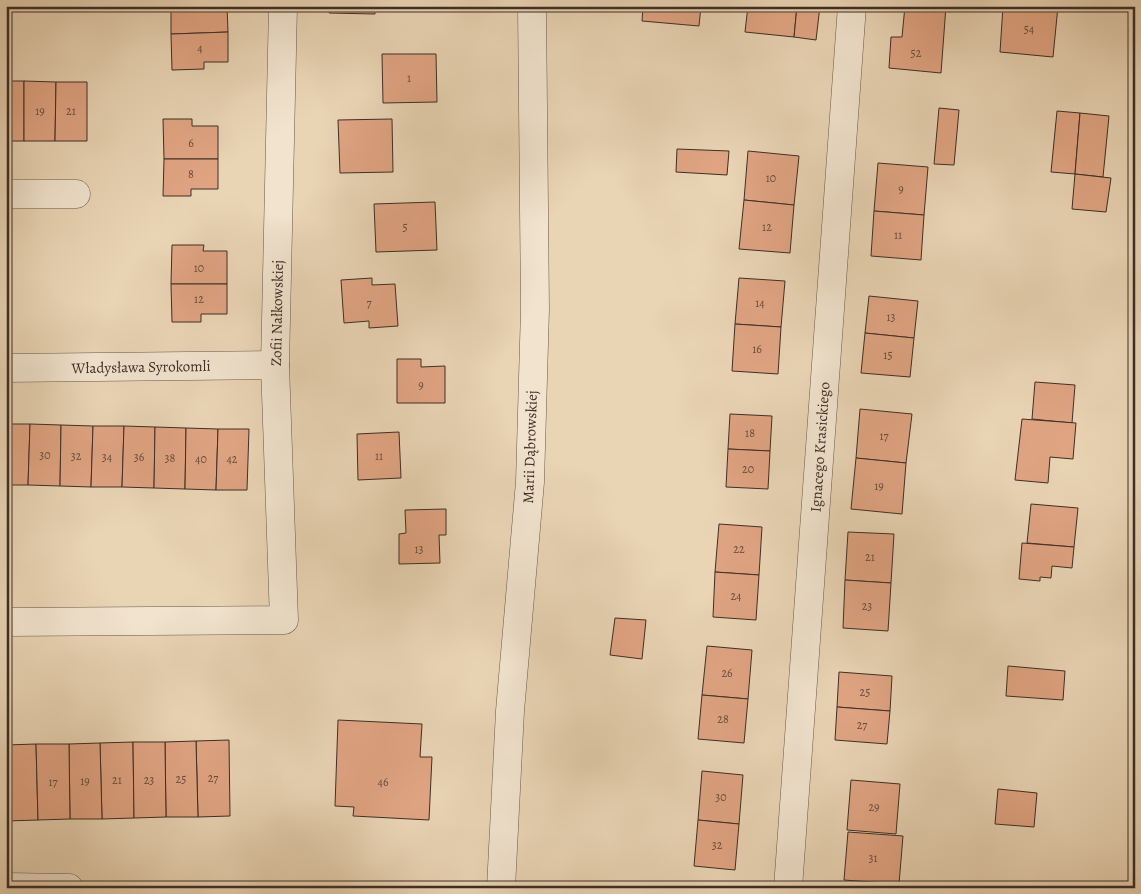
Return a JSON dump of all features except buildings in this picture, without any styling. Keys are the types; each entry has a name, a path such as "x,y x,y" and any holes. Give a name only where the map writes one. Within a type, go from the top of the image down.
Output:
{"street":[{"name":"Zofii Nałkowskiej","path":"6,622 284,620 275,365 283,6"},
{"name":"Marii Dąbrowskiej","path":"501,888 510,711 530,482 534,309 532,6"},
{"name":"Ignacego Krasickiego","path":"788,888 852,6"},
{"path":"6,194 76,194"},
{"name":"Władysława Syrokomli","path":"6,368 275,365"},
{"path":"6,887 69,888"}]}
